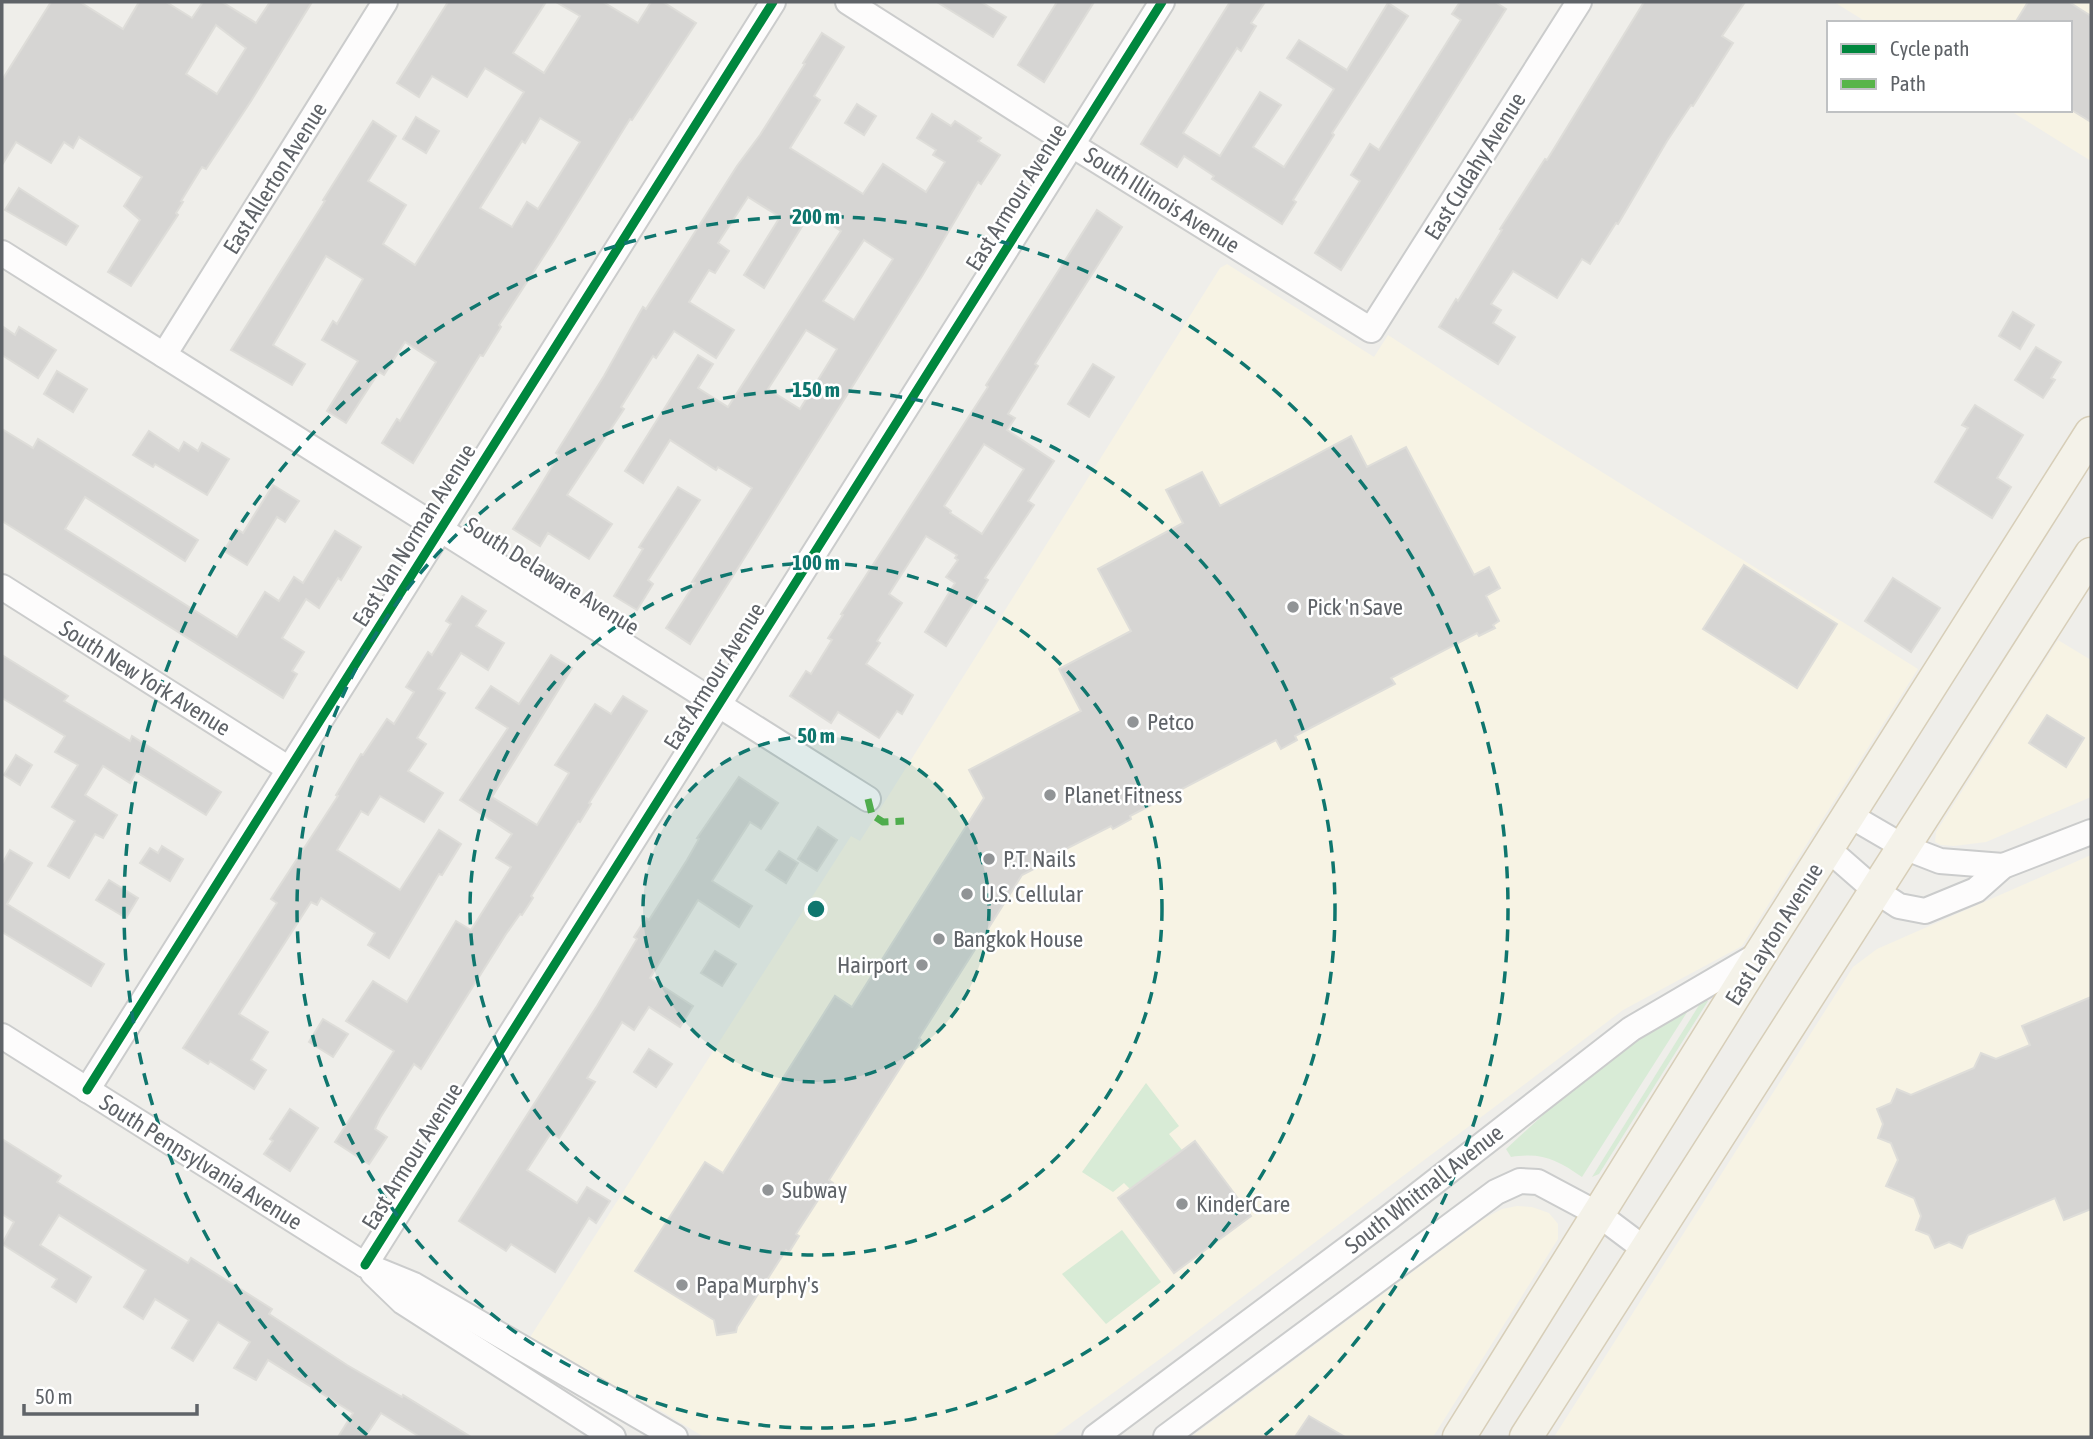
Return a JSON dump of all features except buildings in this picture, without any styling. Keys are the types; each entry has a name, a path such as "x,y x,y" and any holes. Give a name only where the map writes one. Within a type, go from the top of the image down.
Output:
{"main road":[{"name":"East Layton Avenue","path":"1459,1437 2091,432"},
{"path":"1526,1437 2091,554"}],"street":[{"name":"East Allerton Avenue","path":"164,355 385,2"},
{"name":"East Van Norman Avenue","path":"87,1090 773,2"},
{"name":"South Illinois Avenue","path":"848,2 1072,145 1371,330"},
{"name":"East Armour Avenue","path":"365,1265 1162,2"},
{"name":"East Cudahy Avenue","path":"1371,330 1579,2"},
{"name":"South Delaware Avenue","path":"2,253 868,799"},
{"name":"South New York Avenue","path":"2,587 289,769"},
{"path":"1849,815 1904,847 1940,861 2003,866"},
{"path":"1828,849 1876,891 1899,906 1925,911 1976,890 2003,866 2091,832"},
{"name":"South Whitnall Avenue","path":"1095,1437 1387,1219 1631,1029 1761,953"},
{"name":"South Pennsylvania Avenue","path":"2,1036 365,1265 414,1285 675,1437"},
{"name":"South Whitnall Avenue","path":"1166,1437 1496,1192 1520,1181 1538,1182 1598,1214 1646,1250"},
{"name":"South Pennsylvania Avenue","path":"365,1265 403,1302 613,1437"}],"shaded area":[{"path":"1834,2 2091,2 2091,161 2012,112 2072,112 2072,21 1865,21"},
{"path":"1227,264 1374,357 1388,335 1520,421 1918,669 1742,946 1623,1010 1167,1354 1052,1437 704,1437 663,1412 527,1342 851,836 860,841 1220,268"},
{"path":"2058,640 2091,660 2091,797 1986,842 1954,846 1935,842 1936,832"},
{"path":"2091,855 2091,1437 1554,1437 1853,967 1877,949"},
{"path":"1532,1207 1549,1213 1558,1224 1558,1239 1433,1437 1191,1437 1485,1218 1502,1209"}],"green space":[{"path":"1705,999 1708,1001 1599,1174 1592,1177 1701,1002"},
{"path":"1691,1006 1582,1177 1549,1159 1532,1156 1511,1157 1506,1149 1593,1069 1636,1036"},
{"path":"1146,1083 1179,1126 1169,1134 1182,1150 1130,1189 1124,1183 1113,1192 1082,1172"},
{"path":"1122,1230 1161,1282 1106,1324 1062,1274"}],"marked path":[{"path":"868,799 872,815 883,822 904,821"}],"cycle path":[{"path":"87,1090 773,2"},
{"path":"365,1265 1162,2"}],"place":[{"name":"Pick 'n Save","path":"1293,607"},
{"name":"Petco","path":"1133,722"},
{"name":"Planet Fitness","path":"1050,795"},
{"name":"P.T. Nails","path":"989,859"},
{"name":"U.S. Cellular","path":"967,894"},
{"name":"Bangkok House","path":"939,939"},
{"name":"Hairport","path":"922,965"},
{"name":"Subway","path":"768,1190"},
{"name":"KinderCare","path":"1182,1204"},
{"name":"Papa Murphy's","path":"682,1285"}]}
